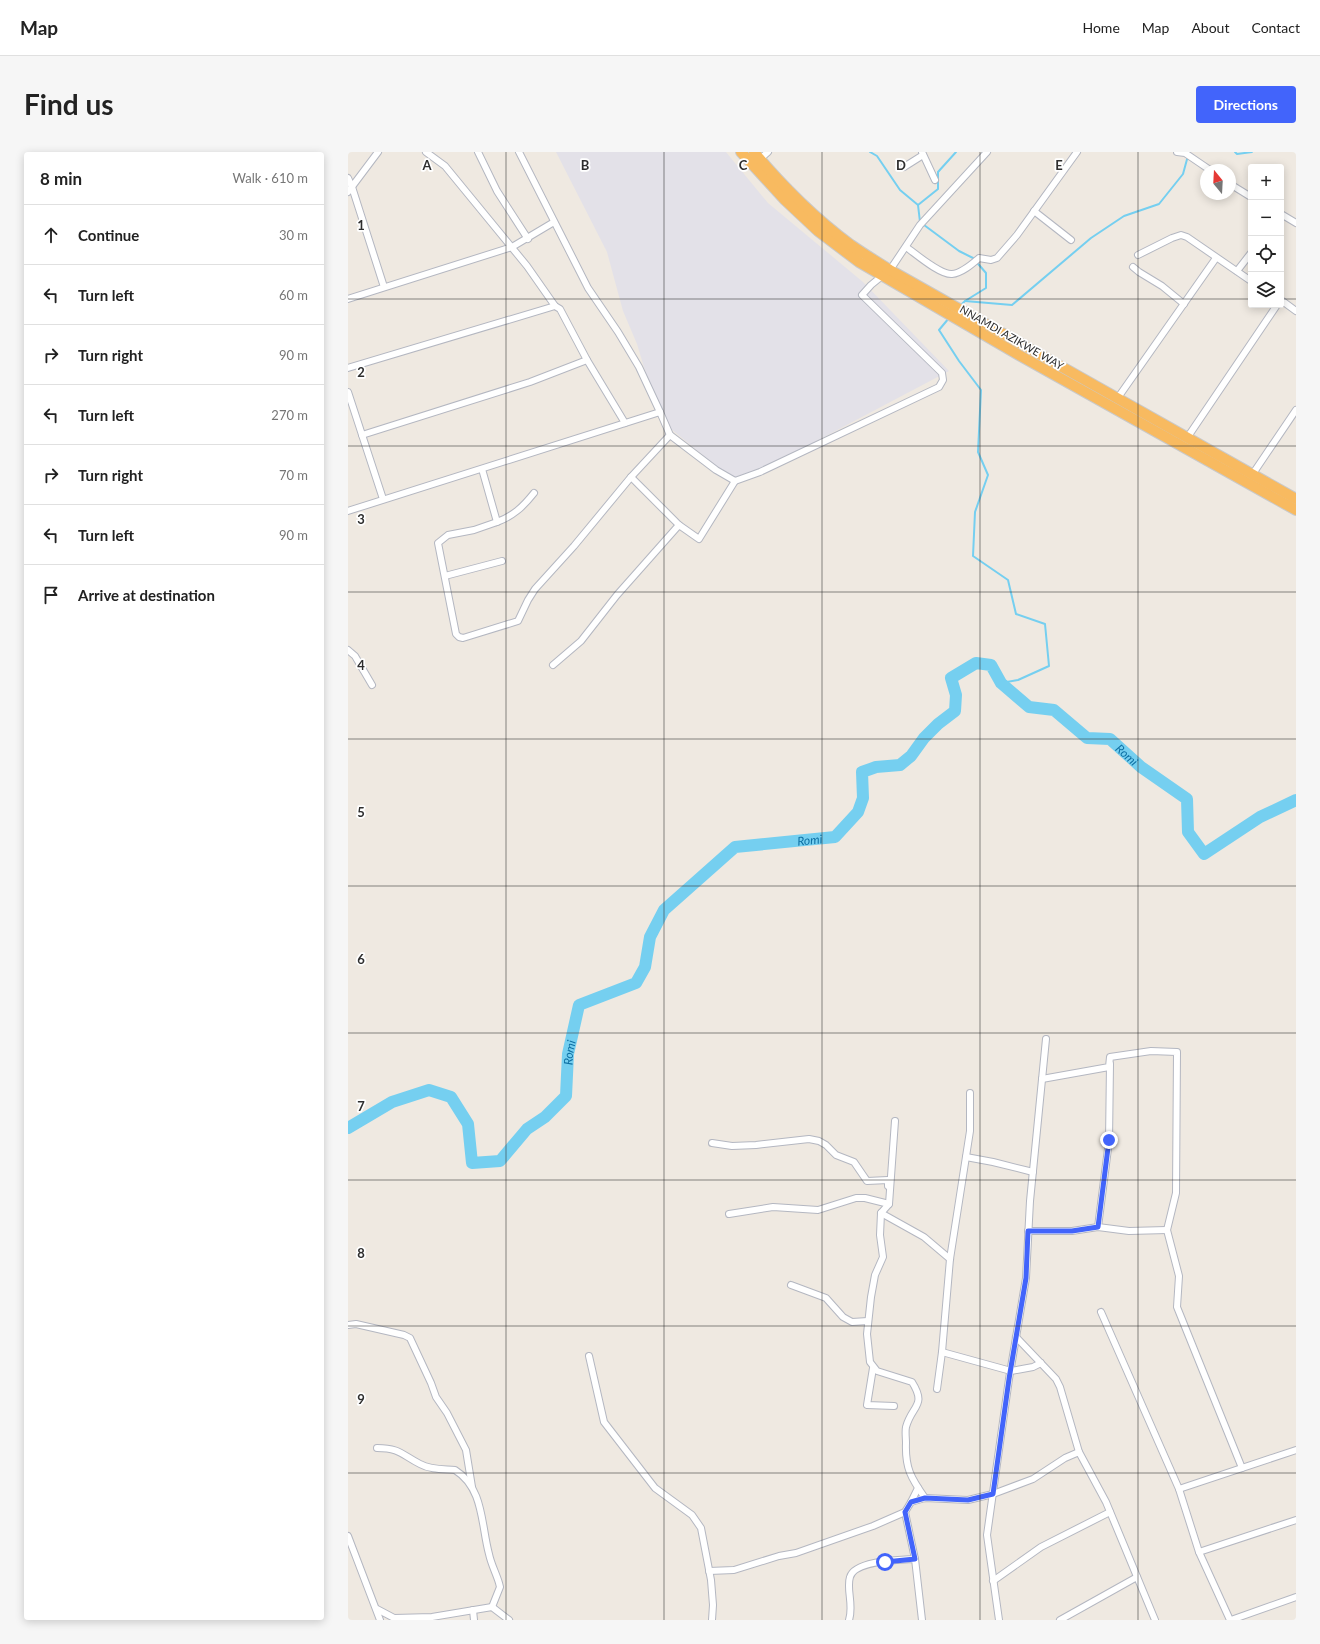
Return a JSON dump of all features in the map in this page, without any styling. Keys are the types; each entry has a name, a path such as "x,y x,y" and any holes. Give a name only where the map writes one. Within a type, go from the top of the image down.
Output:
{"highway":[{"name":"NNAMDI AZIKWE WAY","path":"741,152 785,200 818,231 859,262 886,273 1296,499"},
{"name":"NNAMDI AZIKWE WAY","path":"757,156 788,189 851,245 886,273 1296,510"}],"street":[{"path":"348,192 378,152"},
{"path":"426,152 445,166 512,247 555,306 560,309 587,360 625,423"},
{"path":"478,152 497,191 528,239"},
{"path":"519,152 588,288 618,332 639,367 670,436 716,470 735,481"},
{"path":"757,156 768,152"},
{"path":"631,477 679,525 699,538 735,481 760,472 939,387 943,380 942,373 862,295 871,285 886,273 922,223 987,152"},
{"path":"906,247 944,273 952,274 981,258 994,260 1034,211 1077,152"},
{"path":"1178,152 1185,153 1202,164"},
{"path":"904,167 923,153 935,180"},
{"path":"348,178 384,288"},
{"path":"1236,188 1248,195"},
{"path":"1034,211 1071,240"},
{"path":"1284,217 1296,223"},
{"path":"348,299 512,247 528,239 554,222"},
{"path":"1138,255 1181,235 1188,237 1216,258 1248,279"},
{"path":"1237,271 1248,257"},
{"path":"1117,399 1216,258"},
{"path":"1133,267 1162,286 1184,304"},
{"path":"1284,302 1296,311"},
{"path":"348,368 555,306"},
{"path":"1187,438 1275,308"},
{"path":"362,434 530,382 587,360"},
{"path":"348,392 383,499"},
{"path":"1252,475 1296,410"},
{"path":"348,511 660,412"},
{"path":"534,493 515,513 508,518 474,530 448,535 438,544 456,634 459,637 463,638 518,621 535,589 574,546 631,477 670,436"},
{"path":"482,469 497,522"},
{"path":"553,665 580,641 617,595 679,525"},
{"path":"445,576 502,561"},
{"path":"348,650 355,656 372,685"},
{"path":"998,1620 987,1535 1010,1371 1026,1278 1028,1231 1046,1039"},
{"path":"1110,1057 1151,1051 1177,1052 1176,1192 1167,1230 1179,1276 1177,1307 1242,1468"},
{"path":"1042,1079 1109,1067 1110,1057"},
{"path":"1098,1227 1109,1140 1110,1057"},
{"path":"936,1388 942,1352 950,1259 970,1131 970,1093"},
{"path":"895,1121 889,1204 881,1213 880,1235 883,1257 875,1275 867,1334 870,1362 873,1368 877,1371 912,1382 919,1394 920,1400 906,1427 906,1458 911,1478 925,1498"},
{"path":"712,1143 732,1146 809,1139 819,1141 826,1145 836,1155 854,1162 867,1181 888,1180 889,1204"},
{"path":"966,1157 1033,1172"},
{"path":"729,1214 773,1207 818,1210 856,1198 865,1198 889,1204"},
{"path":"881,1213 924,1237 950,1259"},
{"path":"1028,1231 1072,1231 1098,1227 1129,1231 1167,1230"},
{"path":"791,1285 826,1298 842,1317 852,1322 868,1321"},
{"path":"1101,1312 1178,1489 1199,1552 1230,1620 1296,1597"},
{"path":"348,1325 356,1324 404,1335 410,1338 432,1383 436,1397 447,1413 466,1450 472,1488 481,1508 489,1554 500,1587 492,1607"},
{"path":"1016,1337 1056,1379 1060,1387 1079,1452 1110,1512 1155,1620"},
{"path":"942,1352 1010,1371 1033,1367 1041,1363"},
{"path":"588,1356 604,1422 655,1488 692,1515 701,1528 709,1571 713,1605 712,1620"},
{"path":"873,1368 867,1405 894,1406"},
{"path":"377,1448 390,1448 396,1450 421,1465 432,1468 455,1470 472,1488"},
{"path":"1178,1489 1296,1450"},
{"path":"911,1502 925,1498 968,1500 993,1494 1033,1479 1065,1458 1079,1452"},
{"path":"709,1571 734,1570 796,1552 873,1526 905,1512 918,1488"},
{"path":"905,1512 915,1559 922,1620"},
{"path":"993,1581 1041,1548 1110,1512"},
{"path":"1199,1552 1296,1520"},
{"path":"348,1536 380,1620"},
{"path":"849,1620 851,1612 850,1578 852,1573 871,1562 915,1559"},
{"path":"1060,1620 1137,1577"},
{"path":"377,1609 394,1618 432,1616 492,1607 509,1620"},
{"path":"473,1610 474,1620"}],"shaded area":[{"path":"556,152 726,152 768,203 863,282 949,371 737,483 660,420 637,344 623,311 607,252"}],"waterway":[{"path":"870,152 877,156 900,190 918,205"},
{"path":"956,152 938,172 938,189 918,205 920,222 959,251 973,258 986,273 986,288 965,301 960,306"},
{"path":"965,301 1012,305 1091,238 1124,216 1159,204 1183,174 1189,152"},
{"path":"1235,152 1237,154 1252,152"},
{"path":"949,318 939,330 959,361 981,390 978,452 988,475 975,512 973,556 1008,580 1016,614 1045,624 1049,666 1018,680 1001,683"},
{"name":"Romi","path":"348,1128 392,1102 429,1090 451,1097 468,1124 472,1163 500,1161 527,1129 545,1117 566,1096 568,1054 579,1005 636,983 645,967 650,937 664,910 735,847 835,837 858,812 863,798 862,772 876,767 900,765 911,756 924,738 938,724 955,711 956,695 951,678 976,663 991,665 1001,683 1029,707 1054,710 1087,738 1110,739 1141,767 1187,799 1188,832 1204,854 1260,817 1296,800"}],"route":[{"path":"885,1562 915,1559 905,1512 911,1502 925,1498 940,1500 968,1500 993,1494 998,1467 1009,1379 1026,1278 1028,1231 1072,1231 1098,1227 1109,1140"}]}
